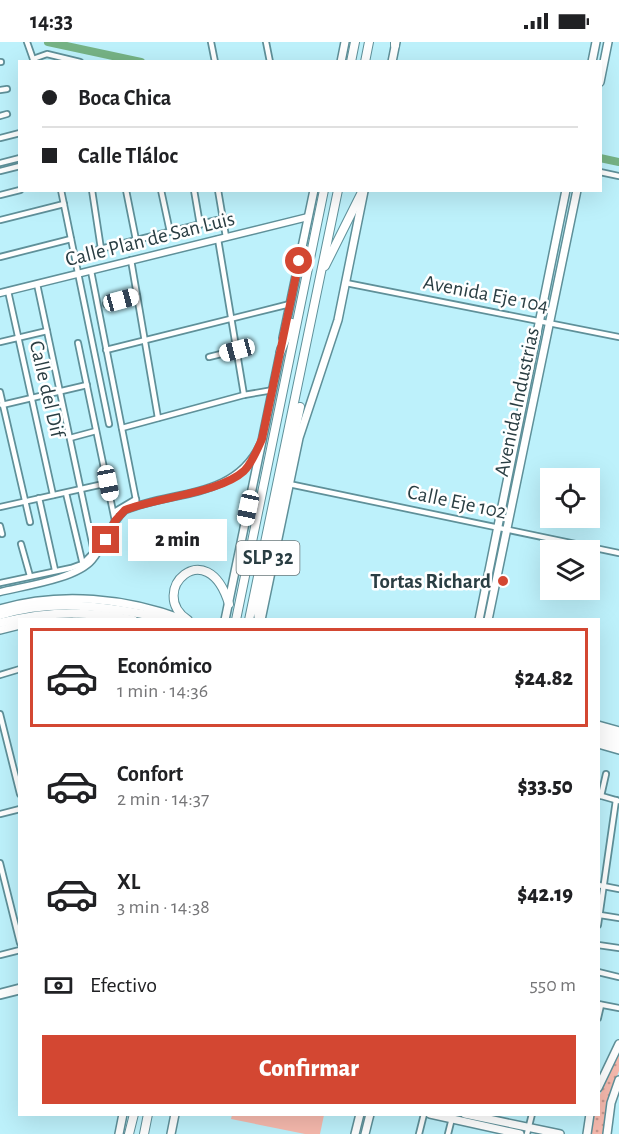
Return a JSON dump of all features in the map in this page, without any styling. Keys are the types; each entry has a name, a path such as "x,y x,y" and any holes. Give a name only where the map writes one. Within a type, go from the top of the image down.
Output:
{"highway":[{"path":"351,60 355,42"},
{"path":"365,60 369,42"},
{"path":"236,618 324,192"},
{"path":"249,618 338,192"},
{"path":"321,275 363,192"},
{"path":"280,353 299,305"},
{"path":"299,438 301,375"},
{"name":"SLP 32","path":"260,618 257,606 300,407"},
{"path":"184,618 177,609 173,595 175,586 184,574 198,570 208,571 222,584 229,604"},
{"path":"0,612 16,619"},
{"path":"22,618 61,612 87,612 131,617"},
{"path":"0,626 16,619"},
{"path":"600,732 619,737"},
{"path":"600,739 619,744"},
{"path":"129,1134 134,1116"},
{"path":"146,1134 148,1116"}],"main road":[{"path":"341,60 345,42"},
{"path":"592,60 596,42"},
{"path":"602,72 608,42"},
{"path":"392,60 395,43"},
{"path":"226,618 314,192"},
{"path":"260,618 299,438 338,320 364,192"},
{"name":"Avenida Industrias","path":"488,618 539,321 566,192"},
{"name":"Avenida Industrias","path":"480,618 503,529 550,323 577,192"},
{"path":"0,612 34,602 88,599 164,612 180,618"},
{"path":"600,726 619,731"},
{"path":"600,745 619,750"},
{"path":"600,1084 619,1044"},
{"path":"607,1134 611,1103 619,1080"},
{"path":"119,1134 123,1116"},
{"path":"171,1134 175,1116"},
{"path":"355,1134 360,1116"},
{"path":"365,1134 370,1116"},
{"path":"472,1116 528,1131 560,1134"},
{"path":"587,1134 590,1116"},
{"path":"452,1117 520,1134"}],"street":[{"path":"27,42 33,60 47,54 72,60"},
{"path":"211,42 215,60"},
{"path":"266,42 270,60"},
{"path":"0,90 7,88"},
{"path":"0,116 7,114"},
{"path":"0,138 18,134"},
{"path":"0,163 18,158"},
{"path":"0,171 18,166"},
{"path":"602,172 619,176"},
{"path":"0,195 18,190"},
{"path":"61,192 109,424"},
{"path":"92,192 101,249"},
{"path":"126,192 136,240"},
{"path":"161,192 170,232"},
{"path":"194,192 200,225"},
{"path":"218,192 226,237"},
{"path":"0,220 64,204"},
{"name":"Calle Plan de San Luis","path":"0,293 308,217"},
{"path":"88,252 217,220"},
{"path":"218,239 244,395"},
{"path":"0,257 71,240"},
{"path":"131,260 158,418"},
{"path":"89,271 137,502"},
{"name":"Avenida Eje 104","path":"346,283 619,337"},
{"path":"0,583 55,570 84,566 94,552 37,284"},
{"name":"Calle del Dif","path":"8,291 53,495"},
{"path":"106,304 137,296"},
{"path":"106,350 290,304"},
{"path":"0,342 47,331"},
{"path":"78,343 115,521"},
{"path":"209,357 237,350"},
{"path":"1,405 87,385"},
{"path":"122,428 244,395 273,390"},
{"path":"0,392 1,405 30,522"},
{"path":"70,438 96,431"},
{"path":"114,512 137,502 233,479 250,463 262,439"},
{"path":"0,507 108,483"},
{"name":"Calle Eje 102","path":"289,484 619,553"},
{"path":"66,492 84,566"},
{"path":"39,498 55,570"},
{"path":"0,592 66,575 84,566 106,540 115,521 137,502"},
{"path":"0,526 2,534"},
{"path":"21,544 30,576"},
{"path":"9,581 11,589"},
{"path":"0,675 18,670"},
{"path":"0,714 18,783"},
{"path":"606,774 600,796 618,800 601,886 600,915 619,918"},
{"path":"0,814 18,810"},
{"path":"0,863 18,935"},
{"path":"601,886 619,889"},
{"path":"600,945 619,948"},
{"path":"0,955 18,950"},
{"path":"600,972 619,977"},
{"path":"0,994 18,988"},
{"path":"0,994 18,992"},
{"path":"600,1004 619,1008"},
{"path":"419,1134 424,1116"},
{"path":"528,1131 532,1116"},
{"path":"448,1134 452,1117"}],"shaded area":[{"path":"619,1050 619,1071 606,1105 604,1134 591,1134 594,1116 600,1116 600,1095"},
{"path":"232,1116 324,1116 320,1134 305,1134 231,1119"}],"waterway":[{"path":"48,42 132,60"},
{"path":"602,158 619,162"}],"place":[{"name":"Tortas Richard","path":"503,581"}],"route":[{"path":"106,540 115,521 125,510 224,483 239,475 250,463 262,439 299,261"}]}
